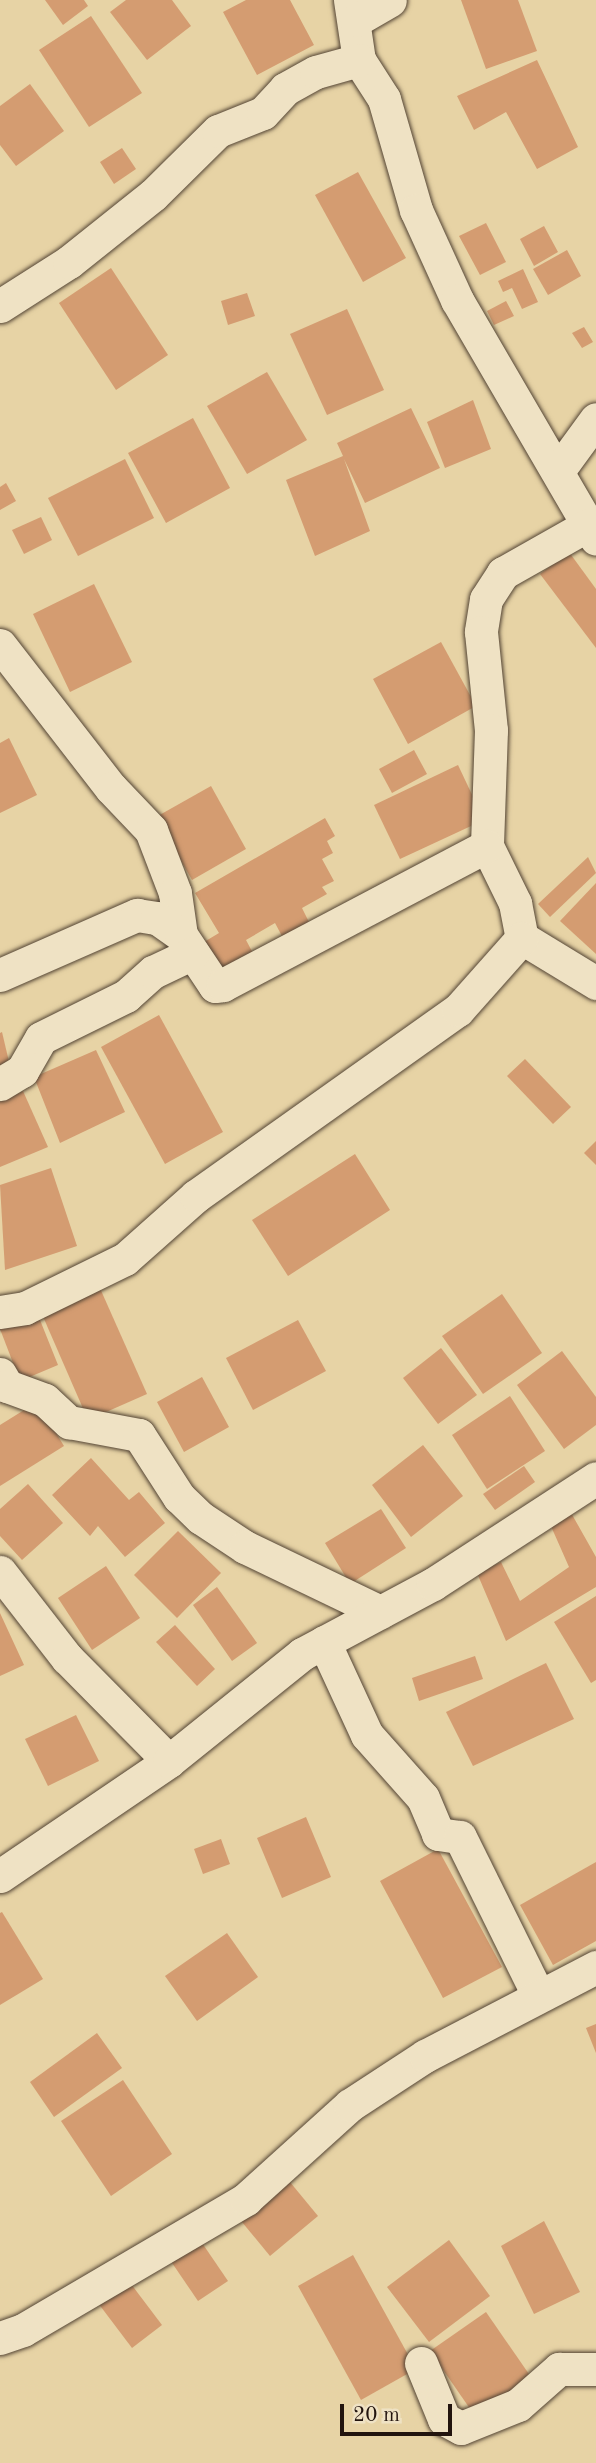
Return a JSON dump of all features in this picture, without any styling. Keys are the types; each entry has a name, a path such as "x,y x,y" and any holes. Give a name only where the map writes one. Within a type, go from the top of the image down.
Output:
{"street":[{"path":"390,0 353,10 359,60 384,99 416,210 457,300 592,532 524,556 503,573 486,599 481,632 491,730 487,846 515,902 522,938 596,983"},
{"path":"0,306 69,261 153,195 218,131 263,113 285,89 316,72 359,60"},
{"path":"558,471 596,419"},
{"path":"0,645 111,788 151,830 175,893 187,944"},
{"path":"0,975 137,915 157,918 187,944 215,986 223,985 487,846"},
{"path":"0,1312 25,1308 125,1259 196,1196 458,1010 522,938"},
{"path":"0,1084 22,1071 41,1038 126,996 187,944"},
{"path":"0,1374 7,1386 45,1400 69,1422 139,1435 179,1497 201,1517 245,1547 380,1612"},
{"path":"0,1876 169,1761 324,1642 433,1584 596,1478"},
{"path":"0,1572 67,1658 169,1761"},
{"path":"324,1642 367,1735 423,1798 438,1834 460,1837 538,1995"},
{"path":"0,2338 23,2330 246,2199 350,2105 425,2056 596,1967"},
{"path":"421,2363 444,2419 461,2428 518,2405 559,2369 596,2369"}],"building":[{"path":"45,0 84,0 88,6 63,25"},
{"path":"126,0 172,0 191,26 147,60 110,12"},
{"path":"246,0 290,0 314,45 257,75 223,12"},
{"path":"461,0 518,0 537,51 486,69"},
{"path":"91,16 142,93 89,127 39,50"},
{"path":"537,60 578,147 537,169 506,112 474,130 457,96"},
{"path":"30,84 64,131 16,166 0,145 0,106"},
{"path":"122,148 136,169 114,184 100,162"},
{"path":"358,172 406,258 363,282 315,195"},
{"path":"486,223 506,262 480,275 459,236"},
{"path":"544,226 558,252 534,266 520,239"},
{"path":"567,250 581,276 548,295 533,269"},
{"path":"111,268 168,355 116,390 59,303"},
{"path":"523,269 538,302 522,309 512,288 503,292 498,281"},
{"path":"247,293 255,316 228,325 221,301"},
{"path":"506,301 514,316 494,325 487,311"},
{"path":"347,309 384,390 327,415 290,334"},
{"path":"584,327 593,342 582,348 572,333"},
{"path":"267,372 307,440 247,474 207,406"},
{"path":"473,400 491,449 445,468 427,422"},
{"path":"411,408 440,468 365,503 344,459 370,531 315,556 286,480 343,456 337,443"},
{"path":"193,418 230,488 166,523 128,453"},
{"path":"125,459 154,518 78,556 48,498"},
{"path":"6,483 16,501 0,510 0,487"},
{"path":"41,517 52,540 24,554 12,530"},
{"path":"569,552 596,589 596,648 540,574"},
{"path":"94,584 132,662 70,692 33,614"},
{"path":"441,642 476,706 408,744 373,679"},
{"path":"9,738 37,795 0,813 0,743"},
{"path":"414,750 427,774 392,793 379,769"},
{"path":"458,765 484,820 400,859 374,805"},
{"path":"211,786 246,849 192,880 156,817"},
{"path":"325,818 335,836 327,841 333,853 322,859 334,881 322,887 327,894 302,908 309,922 283,938 275,923 246,940 255,957 217,978 199,945 219,933 195,893"},
{"path":"588,857 596,873 550,917 538,904"},
{"path":"596,883 596,954 560,921"},
{"path":"159,1015 223,1132 165,1164 101,1047"},
{"path":"2,1032 10,1066 0,1068 0,1033"},
{"path":"96,1050 125,1112 60,1143 34,1077"},
{"path":"525,1059 571,1107 553,1124 507,1076"},
{"path":"23,1091 48,1147 0,1167 0,1102"},
{"path":"596,1141 596,1165 584,1153"},
{"path":"355,1154 390,1210 288,1276 252,1220"},
{"path":"51,1168 77,1246 5,1270 0,1185"},
{"path":"99,1286 147,1394 88,1420 41,1312"},
{"path":"502,1294 542,1353 483,1394 442,1336"},
{"path":"38,1315 58,1365 20,1381 0,1329"},
{"path":"298,1320 326,1371 253,1410 226,1358"},
{"path":"441,1348 477,1395 438,1424 403,1378"},
{"path":"562,1351 596,1397 596,1425 564,1449 517,1385"},
{"path":"202,1377 229,1427 184,1452 157,1402"},
{"path":"510,1396 545,1451 487,1489 452,1435"},
{"path":"37,1402 64,1446 0,1486 0,1425"},
{"path":"423,1445 463,1496 411,1537 372,1485"},
{"path":"91,1458 129,1500 139,1492 165,1523 125,1557 98,1526 90,1536 52,1495"},
{"path":"524,1466 535,1482 495,1510 483,1494"},
{"path":"28,1484 63,1523 22,1560 0,1536 0,1509"},
{"path":"381,1509 406,1548 350,1584 325,1543"},
{"path":"570,1511 596,1557 596,1587 506,1641 477,1573 501,1562 520,1601 569,1567 550,1524"},
{"path":"178,1531 221,1573 177,1618 134,1575"},
{"path":"106,1566 140,1618 92,1650 58,1598"},
{"path":"217,1587 257,1643 232,1661 193,1605"},
{"path":"596,1596 596,1680 591,1683 554,1622"},
{"path":"0,1613 24,1665 0,1676"},
{"path":"175,1625 215,1669 197,1686 156,1642"},
{"path":"475,1656 483,1679 419,1701 412,1678"},
{"path":"546,1663 574,1719 473,1766 446,1712"},
{"path":"76,1715 99,1761 48,1786 25,1739"},
{"path":"306,1817 331,1877 282,1898 257,1838"},
{"path":"221,1839 230,1864 203,1874 194,1849"},
{"path":"438,1849 502,1967 443,1998 380,1881"},
{"path":"596,1862 596,1941 553,1965 520,1905"},
{"path":"2,1912 43,1979 0,2005 0,1913"},
{"path":"227,1933 258,1977 197,2021 165,1976"},
{"path":"596,2024 596,2053 586,2028"},
{"path":"97,2033 122,2068 54,2117 30,2082"},
{"path":"123,2080 172,2154 111,2196 61,2121"},
{"path":"285,2176 318,2216 270,2256 237,2216"},
{"path":"544,2221 580,2292 534,2314 501,2246"},
{"path":"198,2237 228,2281 198,2301 168,2257"},
{"path":"449,2240 490,2296 429,2342 387,2287"},
{"path":"353,2255 416,2369 361,2400 298,2286"},
{"path":"128,2280 162,2325 132,2348 98,2303"},
{"path":"486,2312 531,2377 475,2416 430,2351"}]}
